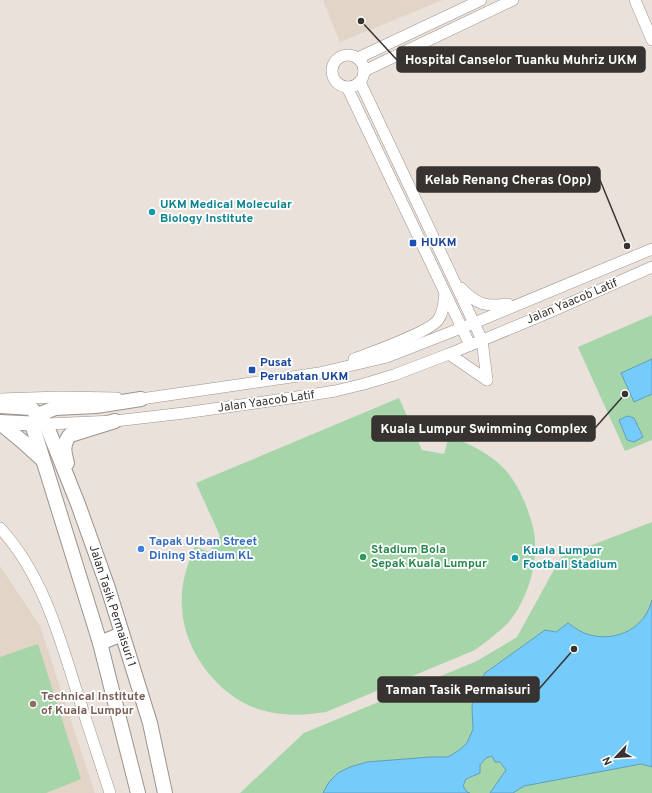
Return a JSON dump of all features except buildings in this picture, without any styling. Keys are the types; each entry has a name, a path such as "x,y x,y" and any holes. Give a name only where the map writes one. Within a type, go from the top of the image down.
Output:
{"main road":[{"path":"0,406 31,408 39,421 55,408 96,406 141,399"},
{"name":"Jalan Yaacob Latif","path":"0,423 39,421"},
{"name":"Jalan Tasik Permaisuri 1","path":"39,421 43,460 100,643 138,793"},
{"name":"Jalan Tasik Permaisuri 1","path":"39,421 78,504 107,585 150,723 165,793"},
{"path":"78,504 63,448 66,440 70,435 115,421"},
{"path":"0,423 43,460"},
{"path":"100,643 122,634"}],"street":[{"path":"358,58 481,0"},
{"path":"364,71 513,0"},
{"path":"635,0 652,40"},
{"path":"346,55 358,58 362,62 364,71 362,79 356,85 347,87 342,86 334,79 332,74 334,63 337,59 346,55"},
{"path":"360,82 482,340 487,380 450,354"},
{"path":"347,87 470,345"},
{"name":"Jalan Yaacob Latif","path":"0,399 60,397 141,399 319,373 387,357 462,328 652,249"},
{"name":"Jalan Yaacob Latif","path":"39,421 115,421 184,413 335,391 364,384 394,375 450,354 607,288 652,267"},
{"path":"455,283 473,299 489,306 524,301"},
{"path":"319,373 426,329 438,320 442,311 445,292"},
{"path":"0,391 30,392 60,397"},
{"path":"0,528 8,537 30,570 45,600 64,651 110,793"}],"shaded area":[{"path":"323,0 443,0 340,42"},
{"name":"Technical Institute of Kuala Lumpur","path":"0,566 40,626 95,793 0,793"}],"green space":[{"path":"652,315 652,440 625,451 578,347"},
{"name":"Stadium Bola Sepak Kuala Lumpur","path":"399,398 422,450 444,454 449,436 487,454 504,468 513,480 527,508 535,539 534,564 525,596 508,623 475,650 326,712 291,715 269,712 252,707 236,698 209,674 198,659 184,625 182,592 192,553 195,546 209,552 220,536 196,483"},
{"path":"652,522 652,793 240,793 304,733 477,661 517,637 561,557"},
{"name":"Technical Institute of Kuala Lumpur","path":"38,644 81,779 46,793 0,793 0,657"}],"water":[{"path":"652,359 652,394 634,402 621,373"},
{"path":"627,416 634,418 643,437 634,442 627,440 619,420"},
{"path":"652,600 652,767 641,764 524,786 513,793 490,793 506,770 500,762 495,762 492,756 486,758 480,765 480,773 466,779 463,786 467,792 470,793 323,793 329,782 338,773 350,767 367,762 448,757 467,743 473,729 473,693 485,673 545,630 556,632 568,623 584,633 600,637 620,634 628,631 643,618"}],"place":[{"name":"Hospital Canselor Tuanku Muhriz UKM","path":"361,21"},
{"name":"UKM Medical Molecular Biology Institute","path":"152,212"},
{"name":"HUKM","path":"413,243"},
{"name":"Kelab Renang Cheras (Opp)","path":"627,246"},
{"name":"Pusat Perubatan UKM","path":"252,370"},
{"name":"Kuala Lumpur Swimming Complex","path":"625,394"},
{"name":"Tapak Urban Street Dining Stadium KL","path":"141,549"},
{"name":"Stadium Bola Sepak Kuala Lumpur","path":"363,557"},
{"name":"Kuala Lumpur Football Stadium","path":"515,558"},
{"name":"Taman Tasik Permaisuri","path":"574,649"},
{"name":"Technical Institute of Kuala Lumpur","path":"33,704"}]}
